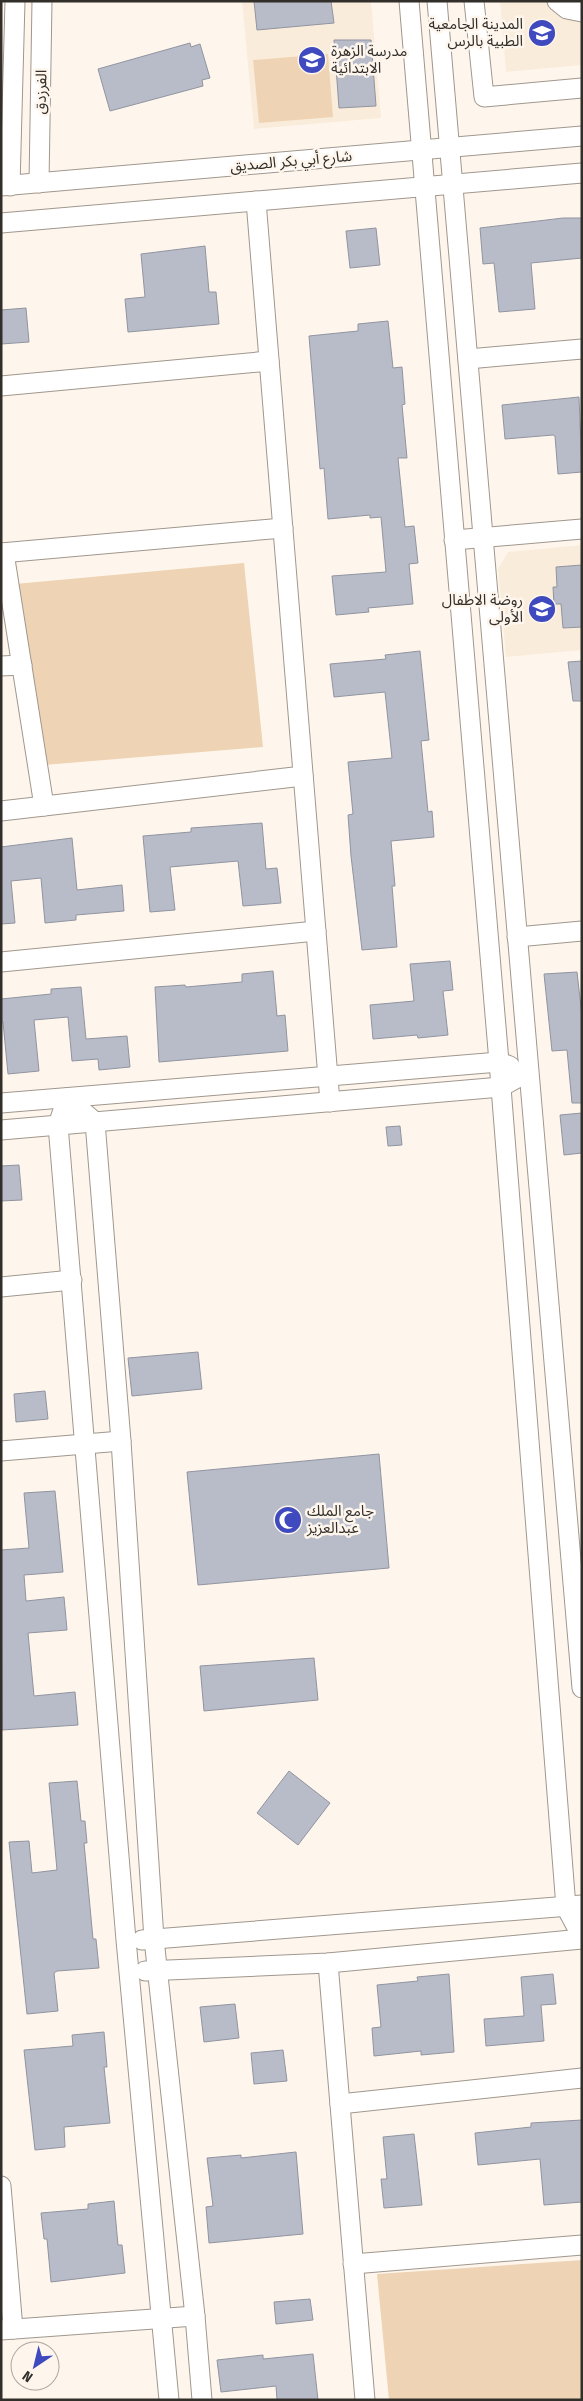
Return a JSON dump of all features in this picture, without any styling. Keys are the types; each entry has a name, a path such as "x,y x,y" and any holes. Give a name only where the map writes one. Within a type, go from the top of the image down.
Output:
{"street":[{"name":"الفرزدق","path":"6,186 14,1"},
{"name":"الفرزدق","path":"39,183 42,1"},
{"path":"129,1972 328,1963 582,1938 574,1906 501,1087 409,1"},
{"path":"437,1 528,1072 578,1593 582,1688"},
{"path":"474,1 484,97 582,88"},
{"path":"557,1 567,9 582,12"},
{"name":"شارع أبي بكر الصديق","path":"6,186 582,136"},
{"path":"1,223 582,173"},
{"path":"256,201 330,1102"},
{"path":"468,359 582,349"},
{"path":"1,386 269,361"},
{"path":"44,806 3,553 283,528"},
{"path":"454,540 582,529"},
{"path":"1,666 22,665"},
{"path":"1,811 303,776"},
{"path":"1,962 316,931"},
{"path":"517,937 582,931"},
{"path":"1,1103 499,1062 528,1072"},
{"path":"1,1130 501,1087 528,1072"},
{"path":"67,1098 95,1122 122,1441 156,1970 195,2316 202,2400"},
{"path":"67,1098 58,1125 126,1940 169,2400"},
{"path":"1,1287 72,1280"},
{"path":"1,1451 122,1441"},
{"path":"126,1940 574,1906"},
{"path":"328,1963 365,2400"},
{"path":"340,2104 582,2078"},
{"path":"1,2186 7,2330 195,2316"},
{"path":"353,2264 582,2245"}],"shaded area":[{"name":"مدرسة الزهرة الابتدائية","path":"242,1 371,1 381,118 254,129"},
{"name":"المدينة الجامعية الطبية بالرس","path":"500,1 582,1 582,65 506,72"},
{"path":"328,54 333,117 259,123 253,60"},
{"name":"روضة الاطفال الأولى","path":"582,545 582,650 506,657 498,569 508,552"},
{"path":"244,563 263,747 44,765 15,584"},
{"path":"582,2260 582,2400 389,2400 377,2274"}],"building":[{"path":"254,1 331,1 334,23 257,30"},
{"path":"334,40 371,40 376,106 339,108"},
{"path":"190,43 191,47 200,44 210,78 202,80 203,86 110,111 98,69"},
{"path":"563,218 582,218 582,258 531,263 535,309 499,312 494,263 483,264 480,228"},
{"path":"376,228 380,265 350,268 346,231"},
{"path":"205,246 209,292 216,292 219,324 128,332 125,299 145,297 141,254"},
{"path":"26,308 29,342 1,344 1,310"},
{"path":"388,321 393,368 402,367 405,404 402,405 407,458 398,458 405,527 414,526 418,563 409,564 413,604 368,608 369,612 336,615 332,576 386,572 381,517 370,518 370,515 328,519 324,468 320,469 309,336 358,331 358,324"},
{"path":"579,397 582,472 558,474 555,436 553,435 505,439 502,405"},
{"path":"582,565 582,627 563,628 561,604 554,604 553,587 557,587 556,567"},
{"path":"420,651 429,740 421,741 428,812 432,811 434,837 391,841 395,886 392,886 397,947 362,950 351,856 348,815 353,814 348,762 392,758 385,692 334,697 330,664 386,659 385,655"},
{"path":"582,661 582,701 573,701 568,662"},
{"path":"262,823 266,869 277,868 281,903 243,906 238,861 170,867 175,910 150,912 143,836 191,832 191,828"},
{"path":"72,838 77,890 122,885 124,911 76,915 76,920 45,923 41,878 11,881 15,923 1,924 1,847"},
{"path":"450,961 453,990 443,991 448,1035 418,1038 417,1035 373,1039 370,1005 414,1001 410,964"},
{"path":"273,971 277,1016 285,1015 288,1051 159,1062 155,987 185,985 186,987 242,982 242,974"},
{"path":"577,972 582,1016 582,1103 572,1103 567,1050 552,1051 544,974"},
{"path":"81,987 86,1039 127,1036 130,1067 99,1070 98,1059 72,1061 68,1017 34,1020 39,1071 8,1074 3,1022 1,1022 1,999 51,994 51,989"},
{"path":"582,1113 582,1153 564,1155 560,1115"},
{"path":"400,1126 402,1145 388,1146 386,1127"},
{"path":"19,1165 22,1200 1,1201 1,1166"},
{"path":"198,1352 202,1389 132,1396 128,1358"},
{"path":"45,1391 48,1419 16,1422 14,1394"},
{"name":"جامع الملك عبدالعزيز","path":"379,1454 389,1568 198,1585 187,1472"},
{"path":"55,1491 63,1572 24,1575 26,1601 64,1597 67,1630 28,1633 34,1696 75,1692 78,1725 2,1730 1,1550 29,1548 24,1493"},
{"path":"314,1658 318,1700 204,1711 200,1666"},
{"path":"289,1771 330,1803 298,1845 257,1813"},
{"path":"77,1781 81,1821 85,1821 87,1843 84,1843 93,1939 96,1939 99,1968 57,1971 54,1973 58,2011 27,2014 9,1842 29,1841 32,1873 57,1870 49,1783"},
{"path":"449,1974 454,2052 421,2055 421,2051 374,2056 372,2028 381,2027 377,1985 418,1981 417,1977"},
{"path":"553,1974 556,2004 541,2005 544,2041 486,2046 484,2019 524,2016 521,1977"},
{"path":"235,2004 239,2038 204,2042 200,2007"},
{"path":"104,2032 107,2067 104,2067 110,2123 64,2127 65,2147 35,2150 24,2050 73,2046 72,2035"},
{"path":"283,2050 287,2081 254,2084 251,2053"},
{"path":"582,2120 582,2202 544,2205 540,2159 478,2165 475,2133 531,2127 531,2123"},
{"path":"414,2134 422,2205 384,2208 381,2179 387,2179 383,2137"},
{"path":"296,2152 303,2234 209,2243 206,2207 213,2206 207,2158 241,2155 241,2158"},
{"path":"114,2201 118,2245 122,2245 125,2273 51,2282 47,2239 44,2239 41,2213 88,2209 88,2204"},
{"path":"310,2299 313,2320 276,2324 274,2302"},
{"path":"313,2354 318,2400 277,2400 276,2386 221,2392 217,2360 263,2355 263,2359"}],"place":[{"name":"المدينة الجامعية الطبية بالرس","path":"542,33"},
{"name":"مدرسة الزهرة الابتدائية","path":"312,60"},
{"name":"روضة الاطفال الأولى","path":"542,609"},
{"name":"جامع الملك عبدالعزيز","path":"288,1520"}]}
